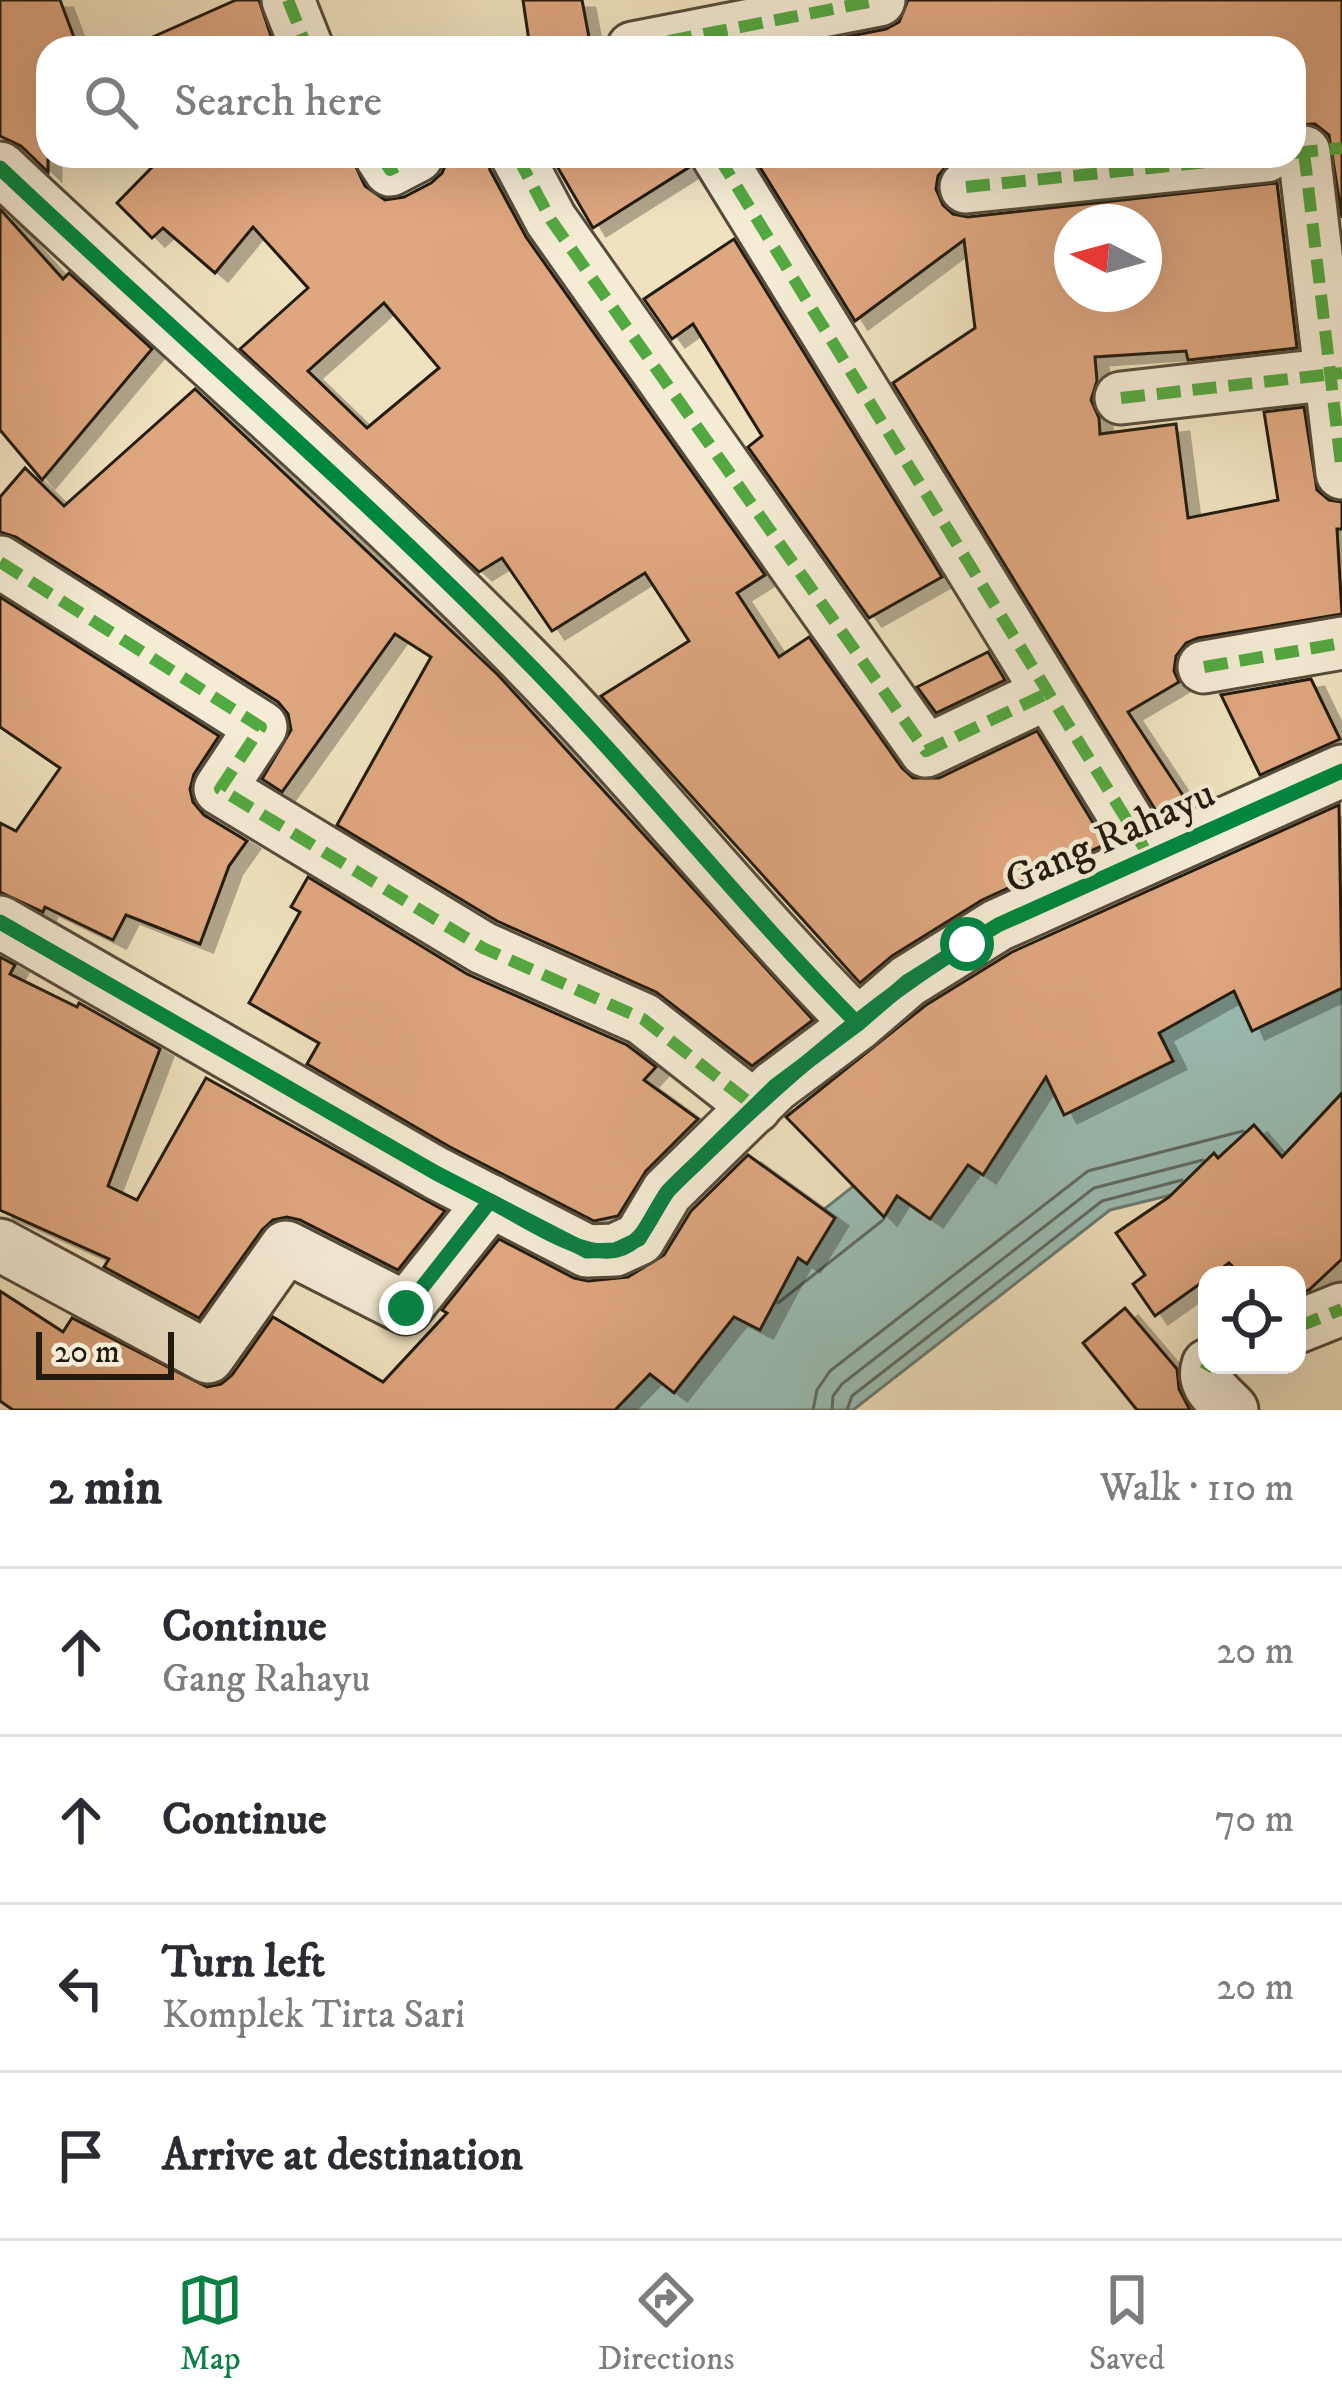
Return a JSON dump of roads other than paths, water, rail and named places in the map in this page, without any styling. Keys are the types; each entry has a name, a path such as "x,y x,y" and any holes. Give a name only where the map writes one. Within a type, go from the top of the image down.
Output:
{"street":[{"path":"288,0 302,36"},
{"path":"696,36 879,0"},
{"path":"0,168 296,437 517,652 858,1024"},
{"path":"523,168 551,220 926,751 1048,693"},
{"path":"725,168 1149,856"},
{"path":"966,187 1148,168"},
{"path":"1304,168 1336,373 1342,472"},
{"path":"1121,398 1336,373"},
{"path":"0,562 261,727 220,790 483,948 643,1019 755,1107"},
{"path":"1204,667 1342,643"},
{"name":"Gang Rahayu","path":"0,922 490,1201 587,1251 615,1250 640,1239 668,1192 776,1086 908,981 998,925 1342,771"},
{"path":"0,1245 208,1357 286,1247 406,1308 490,1201"},
{"path":"1306,1324 1342,1310"}],"water":[{"path":"1342,929 1342,1153 1110,1210 853,1410 569,1410 997,1073"}]}
